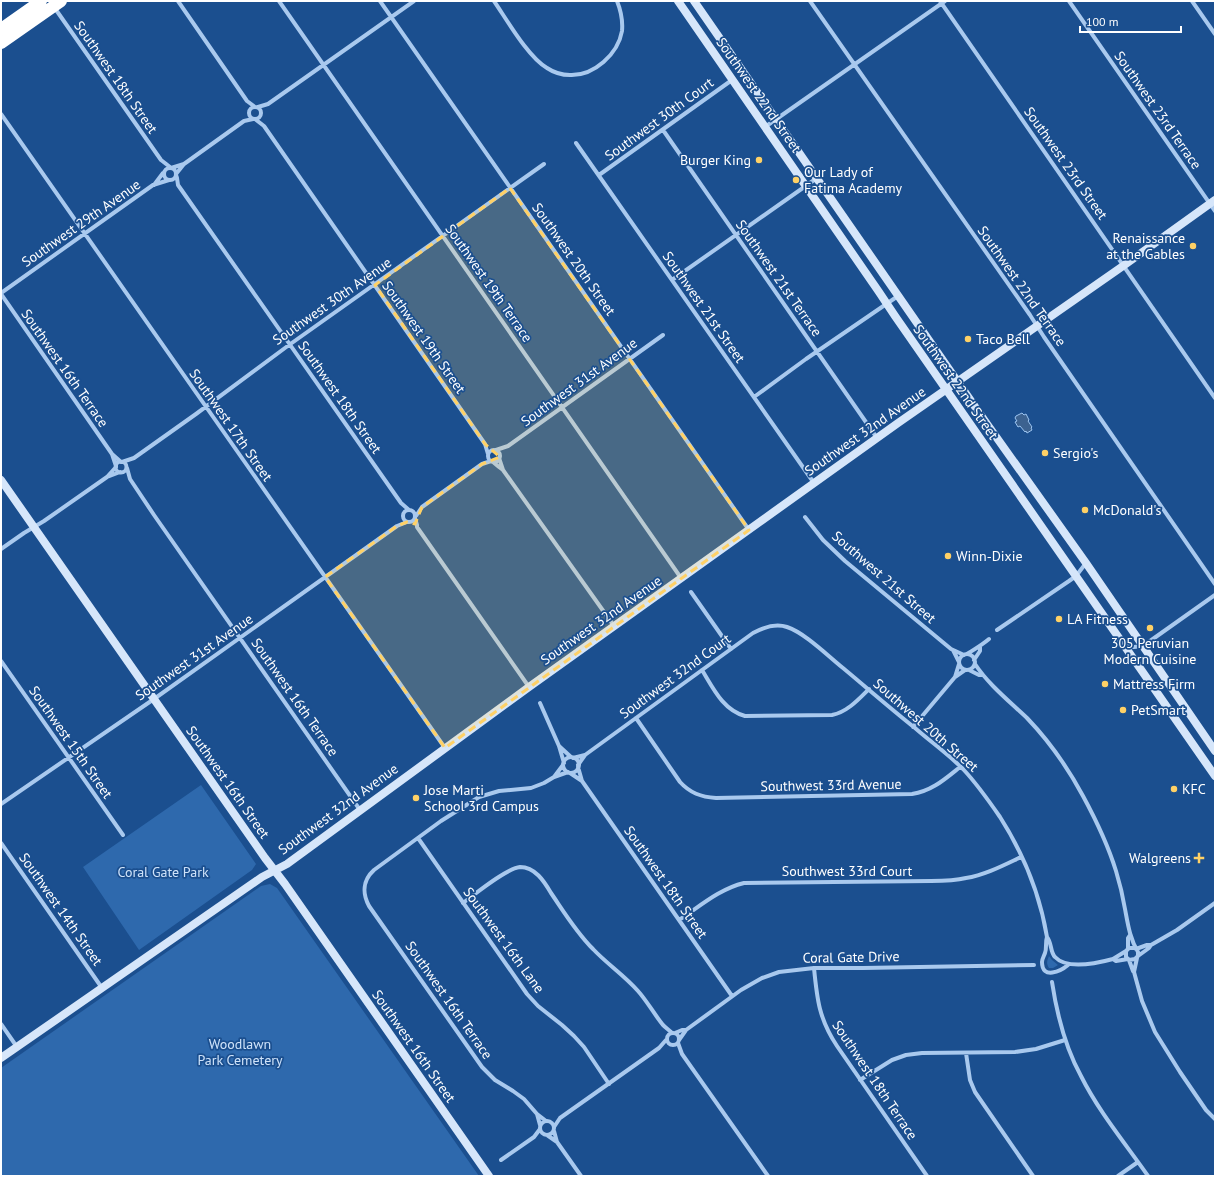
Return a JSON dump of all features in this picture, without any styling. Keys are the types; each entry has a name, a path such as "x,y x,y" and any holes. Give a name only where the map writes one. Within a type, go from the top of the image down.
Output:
{"highway":[{"path":"1,29 41,1"},
{"path":"1,43 58,4"}],"street":[{"path":"178,1 247,101 260,110 261,114"},
{"name":"Southwest 19th Terrace","path":"279,1 682,578"},
{"name":"Southwest 20th Street","path":"380,1 749,530"},
{"path":"244,121 259,118 268,104 414,1"},
{"path":"494,1 534,58 546,68 562,74 575,75 588,72 601,64 614,50 622,32 621,12 617,1"},
{"name":"Southwest 22nd Street","path":"678,1 1215,776"},
{"name":"Southwest 22nd Street","path":"694,1 957,381 1086,562 1215,751"},
{"name":"Southwest 22nd Terrace","path":"810,1 1215,584"},
{"name":"Southwest 23rd Terrace","path":"1069,1 1212,202 1215,211"},
{"path":"1192,1 1215,34"},
{"path":"765,127 942,2"},
{"name":"Southwest 23rd Street","path":"942,2 1215,398"},
{"name":"Southwest 18th Street","path":"58,4 161,160 171,168"},
{"path":"732,80 744,72"},
{"name":"Southwest 30th Court","path":"599,175 732,80"},
{"path":"247,101 250,117 254,119"},
{"path":"184,164 166,168 164,173 165,177 169,180 173,179 184,164 244,121 251,108 268,104"},
{"name":"Southwest 17th Street","path":"1,114 445,748"},
{"name":"Southwest 19th Street","path":"261,114 263,125"},
{"name":"Southwest 19th Street","path":"254,119 263,125 375,285 485,444 488,455"},
{"name":"Southwest 21st Terrace","path":"663,130 877,438"},
{"name":"Southwest 21st Street","path":"576,143 814,483"},
{"name":"Southwest 18th Street","path":"161,160 164,173"},
{"name":"Southwest 30th Avenue","path":"127,467 134,458 544,164"},
{"path":"171,168 175,170 176,175"},
{"name":"Southwest 29th Avenue","path":"1,293 153,185 164,173"},
{"name":"Southwest 18th Street","path":"176,175 178,185 401,503 410,510"},
{"path":"672,280 816,178"},
{"name":"Southwest 18th Street","path":"169,180 178,185"},
{"name":"Southwest 29th Avenue","path":"153,185 169,180"},
{"name":"Southwest 32nd Avenue","path":"1,1058 262,877 287,864 614,626 957,381 1123,266 1212,202"},
{"name":"Southwest 16th Terrace","path":"1,293 112,454 122,462"},
{"path":"754,397 806,359 898,296"},
{"name":"Southwest 31st Avenue","path":"500,457 508,446 663,336"},
{"name":"Southwest 19th Street","path":"485,444 495,450"},
{"name":"Southwest 31st Avenue","path":"495,450 508,446"},
{"path":"503,470 499,452 495,450 490,451 482,464 422,507 405,511 403,516 404,520 417,527 529,687"},
{"name":"Southwest 16th Terrace","path":"112,454 116,467"},
{"path":"488,455 488,459 503,470 614,626"},
{"path":"482,464 497,461 500,457"},
{"name":"Southwest 30th Avenue","path":"122,462 134,458"},
{"path":"1,549 44,521 107,476 118,463 122,462 127,467 124,472 107,476"},
{"path":"116,467 120,472"},
{"name":"Southwest 16th Terrace","path":"127,467 130,479 154,516 360,810"},
{"name":"Southwest 16th Terrace","path":"120,472 130,479"},
{"name":"Southwest 16th Street","path":"1,480 489,1176"},
{"name":"Southwest 18th Street","path":"401,503 403,516"},
{"path":"408,522 413,522 422,507"},
{"path":"1033,514 1048,509"},
{"path":"410,510 415,512 417,527"},
{"name":"Southwest 31st Avenue","path":"398,525 403,516"},
{"name":"Southwest 21st Street","path":"805,517 823,540 845,561 953,650 966,654"},
{"name":"Southwest 31st Avenue","path":"1,804 154,699 398,525 408,522"},
{"path":"997,630 1076,576 1086,562"},
{"path":"690,592 731,649"},
{"path":"1124,645 1134,647 1143,646 1215,595"},
{"name":"Southwest 32nd Court","path":"578,766 585,755 731,649 760,630 771,626 781,626"},
{"name":"Southwest 20th Street","path":"781,626 791,628 806,638 869,689 960,767 977,785 998,814 1021,857 1039,902 1047,937 1050,941 1053,954 1057,959 1068,965"},
{"path":"955,677 960,657 977,647 980,647 989,639"},
{"path":"913,727 955,677 972,668 980,647"},
{"name":"Southwest 21st Street","path":"953,650 959,663"},
{"path":"966,654 972,656 982,675 1039,732 1064,764 1082,795 1101,832 1114,864 1124,901 1130,935 1135,949 1138,952 1134,972"},
{"name":"Southwest 15th Street","path":"1,661 123,835"},
{"path":"959,663 961,668 982,675"},
{"path":"702,670 725,704 733,711 745,716 832,715 851,707 869,689"},
{"path":"540,703 559,746 564,769 569,772"},
{"name":"Southwest 33rd Avenue","path":"636,718 680,782 688,790 704,797 912,794 932,788 960,767"},
{"path":"418,838 479,796 499,790 531,788 554,777 575,771 578,766 577,760 572,758 559,746"},
{"name":"Southwest 32nd Court","path":"572,758 585,755"},
{"path":"554,777 566,759 572,758"},
{"name":"Southwest 18th Street","path":"578,766 582,781 732,996"},
{"name":"Southwest 18th Street","path":"569,772 582,781"},
{"name":"Southwest 16th Terrace","path":"418,838 368,876 365,884 365,897 369,906 482,1067 495,1080 524,1099 537,1114 548,1121"},
{"name":"Southwest 16th Lane","path":"418,838 527,994 538,1006 562,1024 574,1036 584,1047 610,1084"},
{"name":"Southwest 14th Street","path":"1,843 102,988"},
{"name":"Southwest 33rd Court","path":"679,920 719,893 744,883 954,880 977,876 1021,857"},
{"path":"463,903 508,871 520,867 528,868 535,872 544,881 586,942 598,955 638,991 664,1026 678,1036 681,1053"},
{"path":"1113,959 1116,961 1133,960 1151,945 1177,930 1215,903"},
{"path":"1130,935 1126,957 1129,960 1132,971 1134,972 1142,1001 1155,1032 1206,1110 1215,1119"},
{"name":"Southwest 20th Street","path":"1047,937 1045,942 1046,951 1042,961 1045,970 1050,973 1054,973 1068,965"},
{"path":"1068,965 1113,959 1131,948 1135,949 1151,945"},
{"name":"Coral Gate Drive","path":"679,1041 686,1030 747,986 767,976 785,971 814,968 1034,965"},
{"name":"Southwest 18th Terrace","path":"814,968 818,1000 824,1025 832,1040 926,1176"},
{"path":"1052,982 1059,1018 1065,1040 1074,1063 1090,1092 1148,1176"},
{"path":"1,1024 17,1047"},
{"path":"664,1026 668,1043 681,1053 768,1176"},
{"name":"Coral Gate Drive","path":"673,1033 686,1030"},
{"path":"502,1160 534,1137 540,1127 548,1121 560,1118 610,1084 659,1048 669,1034 673,1033"},
{"path":"860,1080 900,1056 913,1054 1023,1052 1065,1040"},
{"path":"659,1048 676,1045 679,1041"},
{"path":"966,1053 969,1075 975,1092 1033,1176"},
{"name":"Southwest 16th Terrace","path":"537,1114 540,1127"},
{"path":"534,1137 551,1134 560,1118"},
{"path":"548,1121 553,1124 557,1142 581,1176"},
{"path":"540,1127 546,1135 557,1142"},
{"path":"1118,1176 1138,1162"}],"highlighted area":[{"path":"510,188 749,530 445,748 325,577 397,526 407,522 415,524 422,507 482,464 500,457 485,444 375,285"}],"green space":[{"name":"Coral Gate Park","path":"201,785 256,864 252,870 139,950 83,867"},
{"name":"Woodlawn Park Cemetery","path":"270,884 277,888 479,1176 1,1176 1,1068 261,886"},
{"path":"1049,956 1058,965 1053,968 1049,968 1047,962"}],"shaded area":[{"path":"1022,413 1024,415 1026,414 1032,427 1032,430 1027,433 1020,426 1018,427 1015,422 1017,421 1015,418 1016,416"}],"place":[{"name":"Burger King","path":"759,160"},
{"name":"Our Lady of Fatima Academy","path":"796,180"},
{"name":"Renaissance at the Gables","path":"1193,246"},
{"name":"Taco Bell","path":"968,339"},
{"name":"Sergio's","path":"1045,453"},
{"name":"McDonald's","path":"1085,510"},
{"name":"Winn-Dixie","path":"948,556"},
{"name":"LA Fitness","path":"1059,619"},
{"name":"305 Peruvian Modern Cuisine","path":"1150,628"},
{"name":"Mattress Firm","path":"1105,684"},
{"name":"PetSmart","path":"1123,710"},
{"name":"KFC","path":"1174,789"},
{"name":"Jose Marti School 3rd Campus","path":"416,798"},
{"name":"Walgreens","path":"1199,858"}]}
